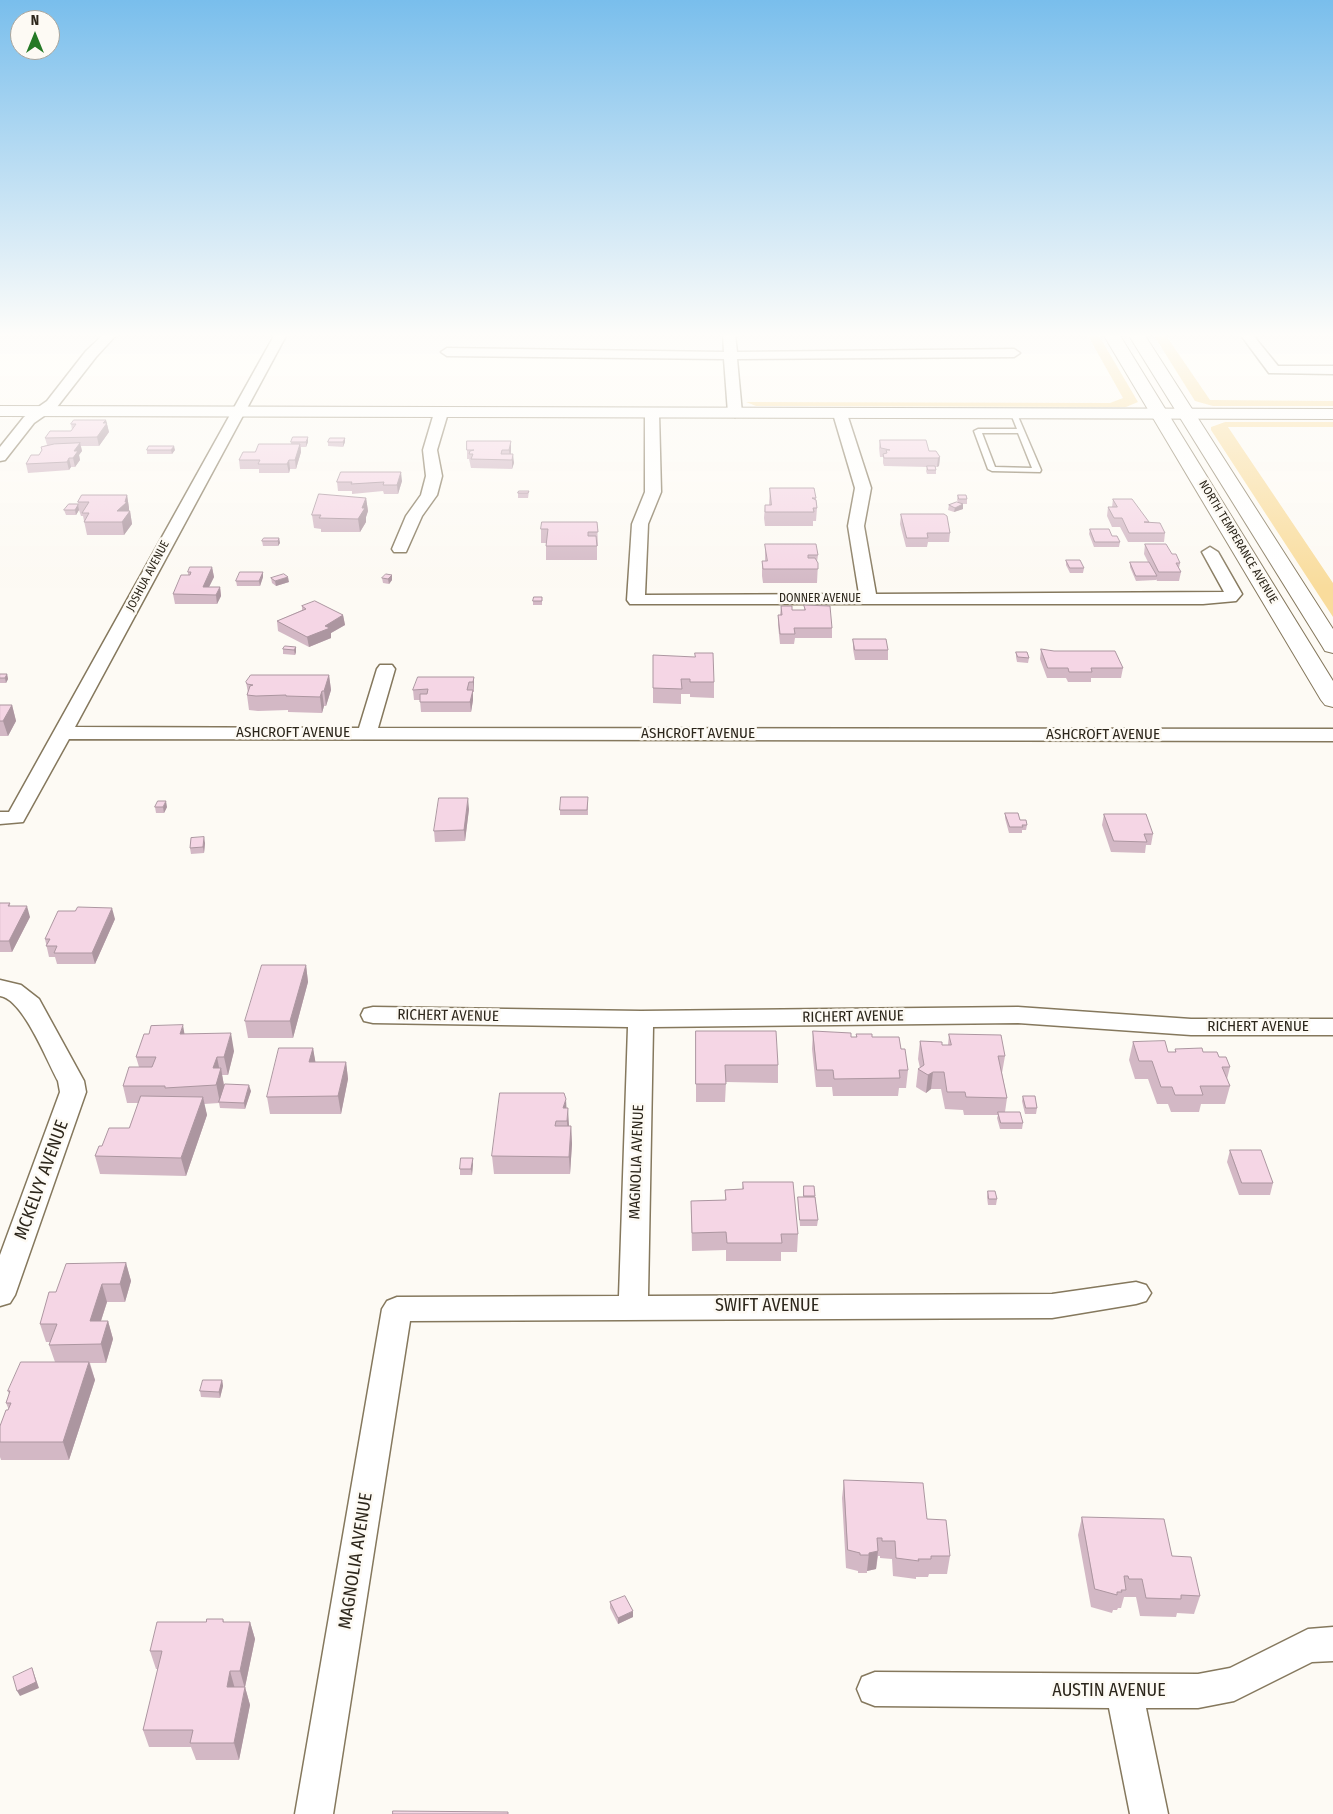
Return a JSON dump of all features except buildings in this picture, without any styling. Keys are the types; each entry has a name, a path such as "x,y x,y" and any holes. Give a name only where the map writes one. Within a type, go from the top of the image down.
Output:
{"main road":[{"name":"NORTH TEMPERANCE AVENUE","path":"1162,419 1333,700"},
{"name":"NORTH TEMPERANCE AVENUE","path":"1188,419 1333,646"}],"street":[{"path":"0,456 31,419"},
{"name":"JOSHUA AVENUE","path":"8,818 64,733 233,419"},
{"path":"400,549 414,516 429,495 434,476 430,450 439,419"},
{"name":"DONNER AVENUE","path":"652,419 653,492 640,524 636,600 1005,600 1203,599 1230,597 1232,594 1231,589 1210,552"},
{"path":"841,419 863,488 856,526 868,599"},
{"path":"367,733 386,669"},
{"name":"ASHCROFT AVENUE","path":"64,733 1333,735"},
{"name":"MCKELVY AVENUE","path":"0,988 13,990 30,1005 71,1081 73,1092 3,1280"},
{"name":"RICHERT AVENUE","path":"373,1015 641,1019 1018,1015 1191,1028 1333,1027"},
{"name":"MAGNOLIA AVENUE","path":"633,1306 641,1019"},
{"name":"SWIFT AVENUE","path":"397,1309 633,1306 1052,1306 1136,1293"},
{"name":"MAGNOLIA AVENUE","path":"314,1814 397,1309"},
{"name":"AUSTIN AVENUE","path":"875,1689 1198,1691 1234,1684 1308,1646 1333,1644"},
{"path":"1124,1691 1149,1814"}],"lane":[{"path":"1016,419 1021,431 1037,470 992,469 978,431 1021,431"}],"shaded area":[{"path":"1225,422 1333,422 1333,427 1228,427 1333,583 1333,617 1211,430 1211,427"}]}
